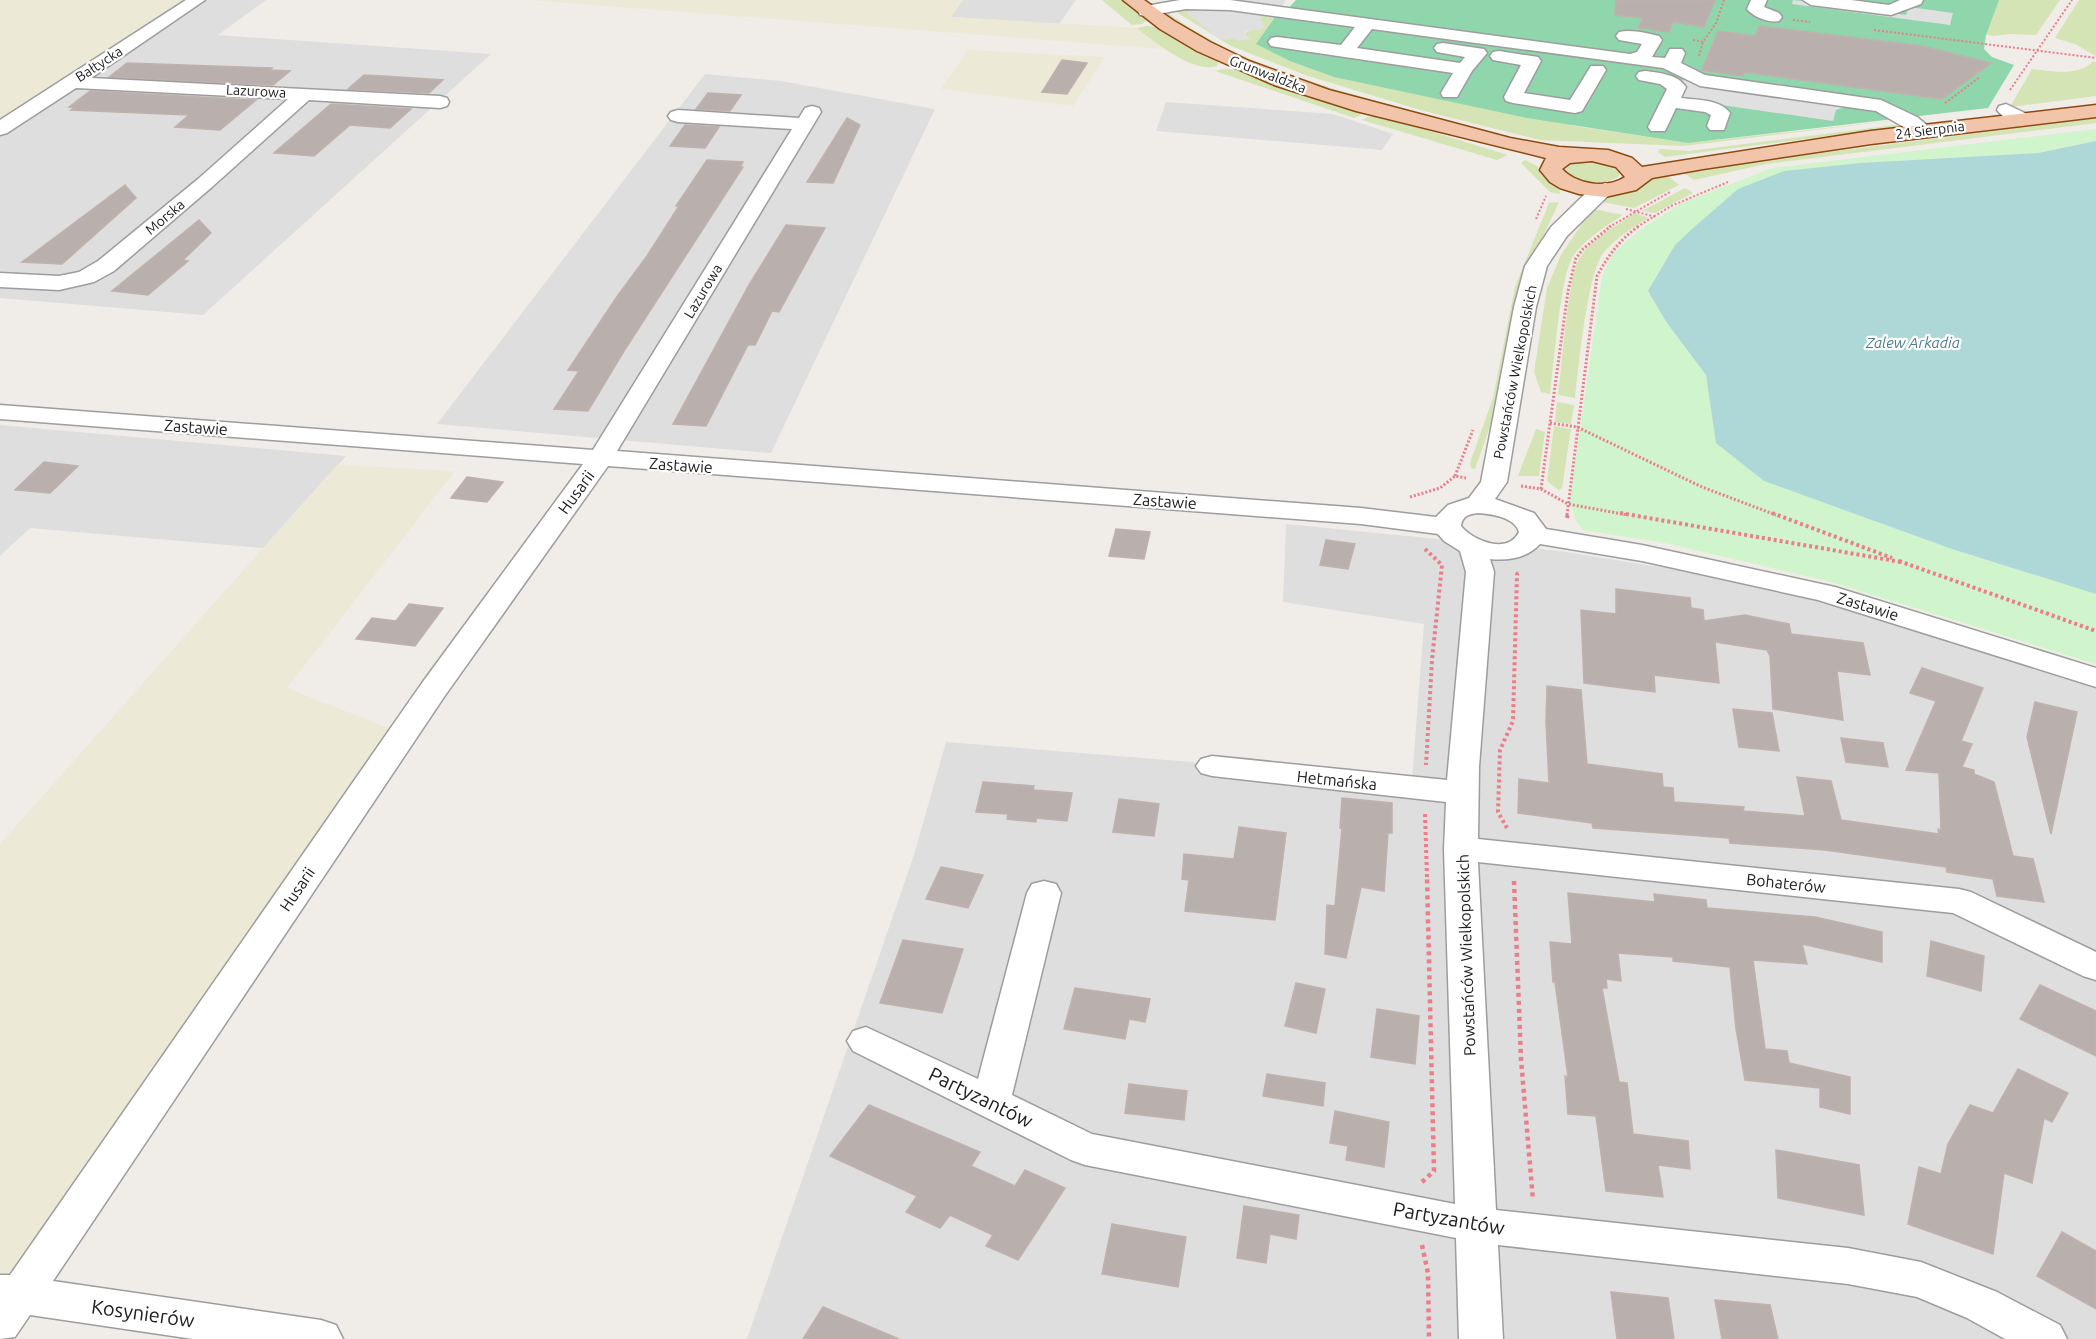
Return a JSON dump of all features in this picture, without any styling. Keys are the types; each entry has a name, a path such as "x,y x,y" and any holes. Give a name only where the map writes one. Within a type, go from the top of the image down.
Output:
{"main road":[{"name":"Grunwaldzka","path":"1139,5 1197,45 1260,73 1324,95 1530,149 1614,159"},
{"name":"24 Sierpnia","path":"1605,189 1623,187 1632,183 1636,176 1647,172 1765,152 1923,130 2014,114 2096,111"},
{"name":"Grunwaldzka","path":"1417,121 1522,155 1585,188 1605,189"},
{"name":"24 Sierpnia","path":"1614,159 1656,160 1765,152"},
{"path":"1559,176 1556,160 1575,155"},
{"path":"1614,159 1632,168 1636,176"}],"street":[{"name":"Bałtycka","path":"0,129 197,0"},
{"path":"1759,0 1755,9 1773,17"},
{"path":"1811,0 1891,10 1915,0"},
{"path":"1139,5 1230,5 1478,53 1666,80 1677,87 1658,127"},
{"path":"1291,27 1363,29 1631,59 1671,58 1700,80 1881,106 1923,130"},
{"path":"1345,51 1363,29"},
{"path":"1625,36 1653,40 1644,56 1631,59"},
{"path":"1278,42 1464,69"},
{"path":"1450,93 1464,69 1478,53"},
{"path":"1532,61 1513,97 1575,107 1598,70"},
{"path":"1402,81 1415,62"},
{"name":"Lazurowa","path":"72,82 440,102"},
{"name":"Morska","path":"0,280 59,283 86,277 106,266 205,183 305,94"},
{"path":"1670,102 1710,107 1721,113 1717,126"},
{"name":"Lazurowa","path":"600,459 809,118 678,116"},
{"name":"Powstańców Wielkopolskich","path":"1559,176 1568,192 1559,232"},
{"name":"Powstańców Wielkopolskich","path":"1478,505 1494,482 1527,296 1536,266 1559,232 1595,195 1605,189"},
{"name":"Zastawie","path":"0,412 600,459 1449,521"},
{"name":"Husarii","path":"6,1303 433,690 600,459"},
{"name":"Powstańców Wielkopolskich","path":"1494,482 1509,510"},
{"path":"1478,505 1509,510 1519,514 1532,531 1528,542 1519,548 1477,560 1456,540 1449,521 1457,510 1478,505"},
{"name":"Zastawie","path":"1361,516 1408,522 1449,521"},
{"name":"Zastawie","path":"1532,531 1825,593 2096,678"},
{"name":"Powstańców Wielkopolskich","path":"1477,560 1462,793 1461,849 1481,1339"},
{"name":"Hetmańska","path":"1212,766 1462,793"},
{"name":"Bohaterów","path":"1461,849 1959,901 2096,967"},
{"path":"991,1102 1044,893"},
{"name":"Partyzantów","path":"866,1041 1085,1149 1477,1225 1848,1266 1910,1278 1982,1305 2045,1339"},
{"name":"Kosynierów","path":"6,1303 321,1339"}],"path":[{"path":"1710,30 1716,23 1724,0"},
{"path":"2014,114 2001,107 2002,104 2034,52 2072,0"},
{"path":"1773,17 1821,23"},
{"path":"1868,30 2096,58"},
{"path":"1698,61 1703,42"},
{"path":"1945,103 1980,77"},
{"path":"1731,181 1677,203 1638,228 1608,253 1597,276 1568,504 1901,562"},
{"path":"1541,489 1568,291 1575,258 1609,228 1658,197 1677,189"},
{"path":"1550,423 1576,428 1702,487 1901,562 2096,631"},
{"path":"1408,522 1408,531 1442,565 1432,660 1424,789 1434,1171 1414,1190 1414,1213 1428,1273 1429,1339"},
{"path":"1527,570 1517,574 1512,721 1500,750 1498,812 1514,839 1516,854 1514,889 1521,1059 1534,1209"}],"shaded area":[{"path":"0,0 182,0 0,121"},
{"path":"182,0 266,0 218,35 491,54 203,315 0,298 0,121"},
{"path":"528,0 963,0 951,17 1137,28 1163,49"},
{"path":"963,0 1076,0 1059,24 951,17"},
{"path":"1182,0 1286,0 1278,13 1246,12 1263,17 1260,20 1264,22 1262,25 1266,26 1263,29 1246,31 1244,34 1252,39 1238,41 1232,38 1221,40 1186,13 1196,10"},
{"path":"1793,0 1906,15 1909,7 1953,13 1950,25 1792,4"},
{"path":"968,50 1105,57 1073,106 941,89"},
{"path":"705,74 781,81 935,109 771,453 437,424"},
{"path":"1704,77 1851,105 1836,110 1833,121 1680,99 1686,87 1682,80"},
{"path":"1166,102 1333,114 1393,134 1382,150 1156,131"},
{"path":"0,425 346,456 263,548 30,528 0,556"},
{"path":"337,465 455,471 287,688 393,730 0,1299 0,844"},
{"path":"1286,524 1560,551 1702,574 1807,598 2096,689 2096,1339 747,1339 914,855 946,742 1412,780 1424,624 1283,602"}],"green space":[{"path":"1102,0 1121,0 1147,20 1142,24 1132,25"},
{"path":"1296,0 1999,0 1986,35 1984,49 1992,57 2014,65 1988,108 1688,143 1527,118 1334,77 1290,61 1256,44 1278,13 1283,14"},
{"path":"1777,0 2060,0 2036,35 1994,36"},
{"path":"2079,0 2096,0 2096,56 2075,44 2055,38"},
{"path":"1173,10 1197,11 1187,13 1233,38 1251,39 1244,34 1251,29 1263,29 1259,20 1262,17 1246,12 1268,12 1575,126 1688,143 1898,120 1683,146 1540,140 1424,111 1308,76 1231,46"},
{"path":"1168,13 1191,29 1266,66 1411,111 1527,142 1523,144 1436,122 1301,82 1218,49 1166,16"},
{"path":"1157,27 1218,62 1217,66 1197,65 1175,55 1137,28"},
{"path":"2093,61 2096,62 2096,96 2010,107 2032,69 2056,72 2073,71"},
{"path":"1234,69 1359,110 1361,115 1354,118 1215,71"},
{"path":"1381,116 1508,155 1497,160 1362,120"},
{"path":"2096,118 2096,123 1766,164 1694,180 1681,171"},
{"path":"1903,124 1900,127 1665,157 1658,152 1660,149 1689,151"},
{"path":"2096,129 2096,141 2038,153 1860,163 1784,171 1738,189 1675,245 1663,267 1667,323 1706,375 1717,443 1764,481 1952,549 2096,594 2096,664 1828,581 1660,542 1583,530 1575,519 1570,501 1602,276 1613,254 1641,229 1680,204 1772,168"},
{"path":"1525,160 1537,166 1543,176 1559,188 1560,194 1550,192 1521,163"},
{"path":"1580,161 1606,164 1619,172 1619,176 1607,181 1583,181 1566,169 1569,165"},
{"path":"1664,173 1679,185 1634,208 1597,201"},
{"path":"1685,188 1693,193 1655,213 1642,211"},
{"path":"1559,202 1526,273 1499,401 1475,469 1471,468 1470,463 1493,398 1515,287 1549,203"},
{"path":"1592,209 1623,215 1590,238 1573,256 1564,282 1550,394 1541,392 1534,372 1547,288 1561,255"},
{"path":"1635,213 1649,218 1614,242 1604,252 1598,263 1588,299 1575,398 1558,395 1572,282 1580,257 1606,232"},
{"path":"1557,402 1574,405 1571,424 1555,422"},
{"path":"1554,426 1571,429 1562,488 1559,490 1547,481"},
{"path":"1536,429 1545,432 1539,476 1518,476"}],"water":[{"name":"Zalew Arkadia","path":"2096,141 2096,594 1952,549 1764,481 1716,443 1706,375 1667,323 1648,291 1675,245 1738,189 1784,171 1860,163 2038,153"}],"building":[{"path":"1616,0 1715,0 1704,27 1673,22 1669,32 1638,28 1643,18 1615,15"},
{"path":"1759,26 1922,46 1991,63 1942,99 1744,72 1743,76 1702,70 1718,31 1755,36"},
{"path":"1062,60 1087,63 1067,94 1042,92"},
{"path":"127,63 272,68 270,70 290,71 273,85 109,77"},
{"path":"364,75 443,80 429,93 348,89"},
{"path":"90,91 256,100 220,130 175,127 189,115 71,110 74,108 69,107"},
{"path":"708,93 741,95 730,111 696,109"},
{"path":"331,104 411,109 390,128 350,125 314,156 274,153"},
{"path":"847,118 860,125 833,183 807,182"},
{"path":"685,125 719,127 705,148 670,146"},
{"path":"707,160 743,162 740,167 743,167 588,411 554,409 579,371 568,370 647,256 679,206 676,206"},
{"path":"125,185 136,198 62,264 22,262"},
{"path":"199,220 211,233 183,260 188,261 148,295 112,291"},
{"path":"786,225 825,228 779,312 772,311 755,345 748,345 706,426 673,424 749,285"},
{"path":"44,462 78,466 50,493 15,490"},
{"path":"467,477 503,482 487,502 451,498"},
{"path":"1116,529 1150,532 1144,559 1109,556"},
{"path":"1326,540 1355,544 1348,569 1320,565"},
{"path":"1616,589 1690,598 1691,608 1703,610 1704,621 1745,615 1789,624 1791,634 1863,643 1870,675 1837,671 1843,720 1773,709 1770,656 1767,650 1715,642 1719,683 1654,675 1655,692 1584,683 1581,610 1616,614"},
{"path":"409,604 443,608 415,646 356,639 372,618 396,621"},
{"path":"1922,668 1983,688 1961,741 1972,744 1962,767 1974,770 1974,774 1994,782 2013,856 2033,859 2044,902 1997,896 1993,879 1947,872 1946,867 1825,850 1730,843 1729,838 1593,828 1592,823 1518,813 1519,779 1549,783 1547,686 1581,690 1587,764 1662,774 1663,787 1673,788 1674,802 1744,807 1743,811 1805,816 1797,777 1831,781 1841,820 1939,834 1938,829 1941,830 1939,773 1906,770 1936,701 1910,693"},
{"path":"2035,702 2077,712 2051,834 2027,737"},
{"path":"1733,709 1772,713 1779,751 1739,747"},
{"path":"1841,738 1883,743 1888,767 1846,762"},
{"path":"983,782 1034,786 1033,790 1072,793 1067,821 1036,818 1036,822 1007,819 1008,814 976,812"},
{"path":"1342,798 1392,803 1392,833 1388,833 1384,891 1361,887 1346,958 1325,954 1327,905 1335,906 1342,828 1340,828"},
{"path":"1119,799 1159,804 1154,836 1113,832"},
{"path":"1239,827 1286,833 1275,920 1185,911 1189,880 1182,879 1184,854 1234,859"},
{"path":"941,867 983,875 968,908 926,899"},
{"path":"1568,893 1655,902 1654,894 1706,900 1707,908 1815,917 1882,932 1882,962 1802,944 1807,964 1753,960 1765,1049 1787,1051 1789,1063 1850,1077 1850,1114 1820,1107 1820,1088 1745,1080 1736,1029 1730,967 1673,961 1673,957 1618,953 1621,981 1606,979 1607,988 1602,988 1619,1082 1627,1083 1633,1134 1688,1141 1690,1169 1658,1165 1663,1197 1606,1191 1596,1116 1568,1114 1565,1076 1568,1077 1555,982 1553,982 1550,942 1572,944"},
{"path":"903,940 963,949 942,1013 880,1003"},
{"path":"1931,941 1984,956 1981,991 1927,976"},
{"path":"1296,983 1325,989 1316,1033 1285,1026"},
{"path":"2040,985 2096,1011 2096,1056 2020,1019"},
{"path":"1075,988 1150,999 1145,1022 1129,1019 1125,1039 1064,1029"},
{"path":"1377,1009 1419,1016 1415,1064 1371,1057"},
{"path":"2018,1069 2068,1093 2052,1122 2044,1118 2032,1183 2004,1173 1993,1254 1908,1224 1919,1167 1941,1174 1948,1144 1970,1105 1993,1113"},
{"path":"1267,1074 1325,1083 1323,1106 1263,1096"},
{"path":"1129,1084 1187,1091 1184,1120 1125,1113"},
{"path":"869,1105 980,1152 971,1166 1015,1186 1025,1170 1065,1188 1018,1260 986,1246 993,1235 950,1215 940,1228 906,1212 917,1196 830,1156"},
{"path":"1335,1111 1389,1122 1384,1167 1346,1160 1348,1146 1330,1143"},
{"path":"1776,1150 1859,1165 1864,1215 1778,1198"},
{"path":"1244,1206 1299,1215 1296,1239 1270,1234 1266,1263 1237,1258"},
{"path":"1112,1224 1186,1237 1178,1287 1102,1274"},
{"path":"2062,1232 2096,1251 2096,1309 2037,1276"},
{"path":"1611,1292 1668,1298 1674,1339 1617,1339"},
{"path":"1715,1300 1770,1305 1778,1339 1722,1339"},
{"path":"823,1307 899,1339 803,1339"}]}
